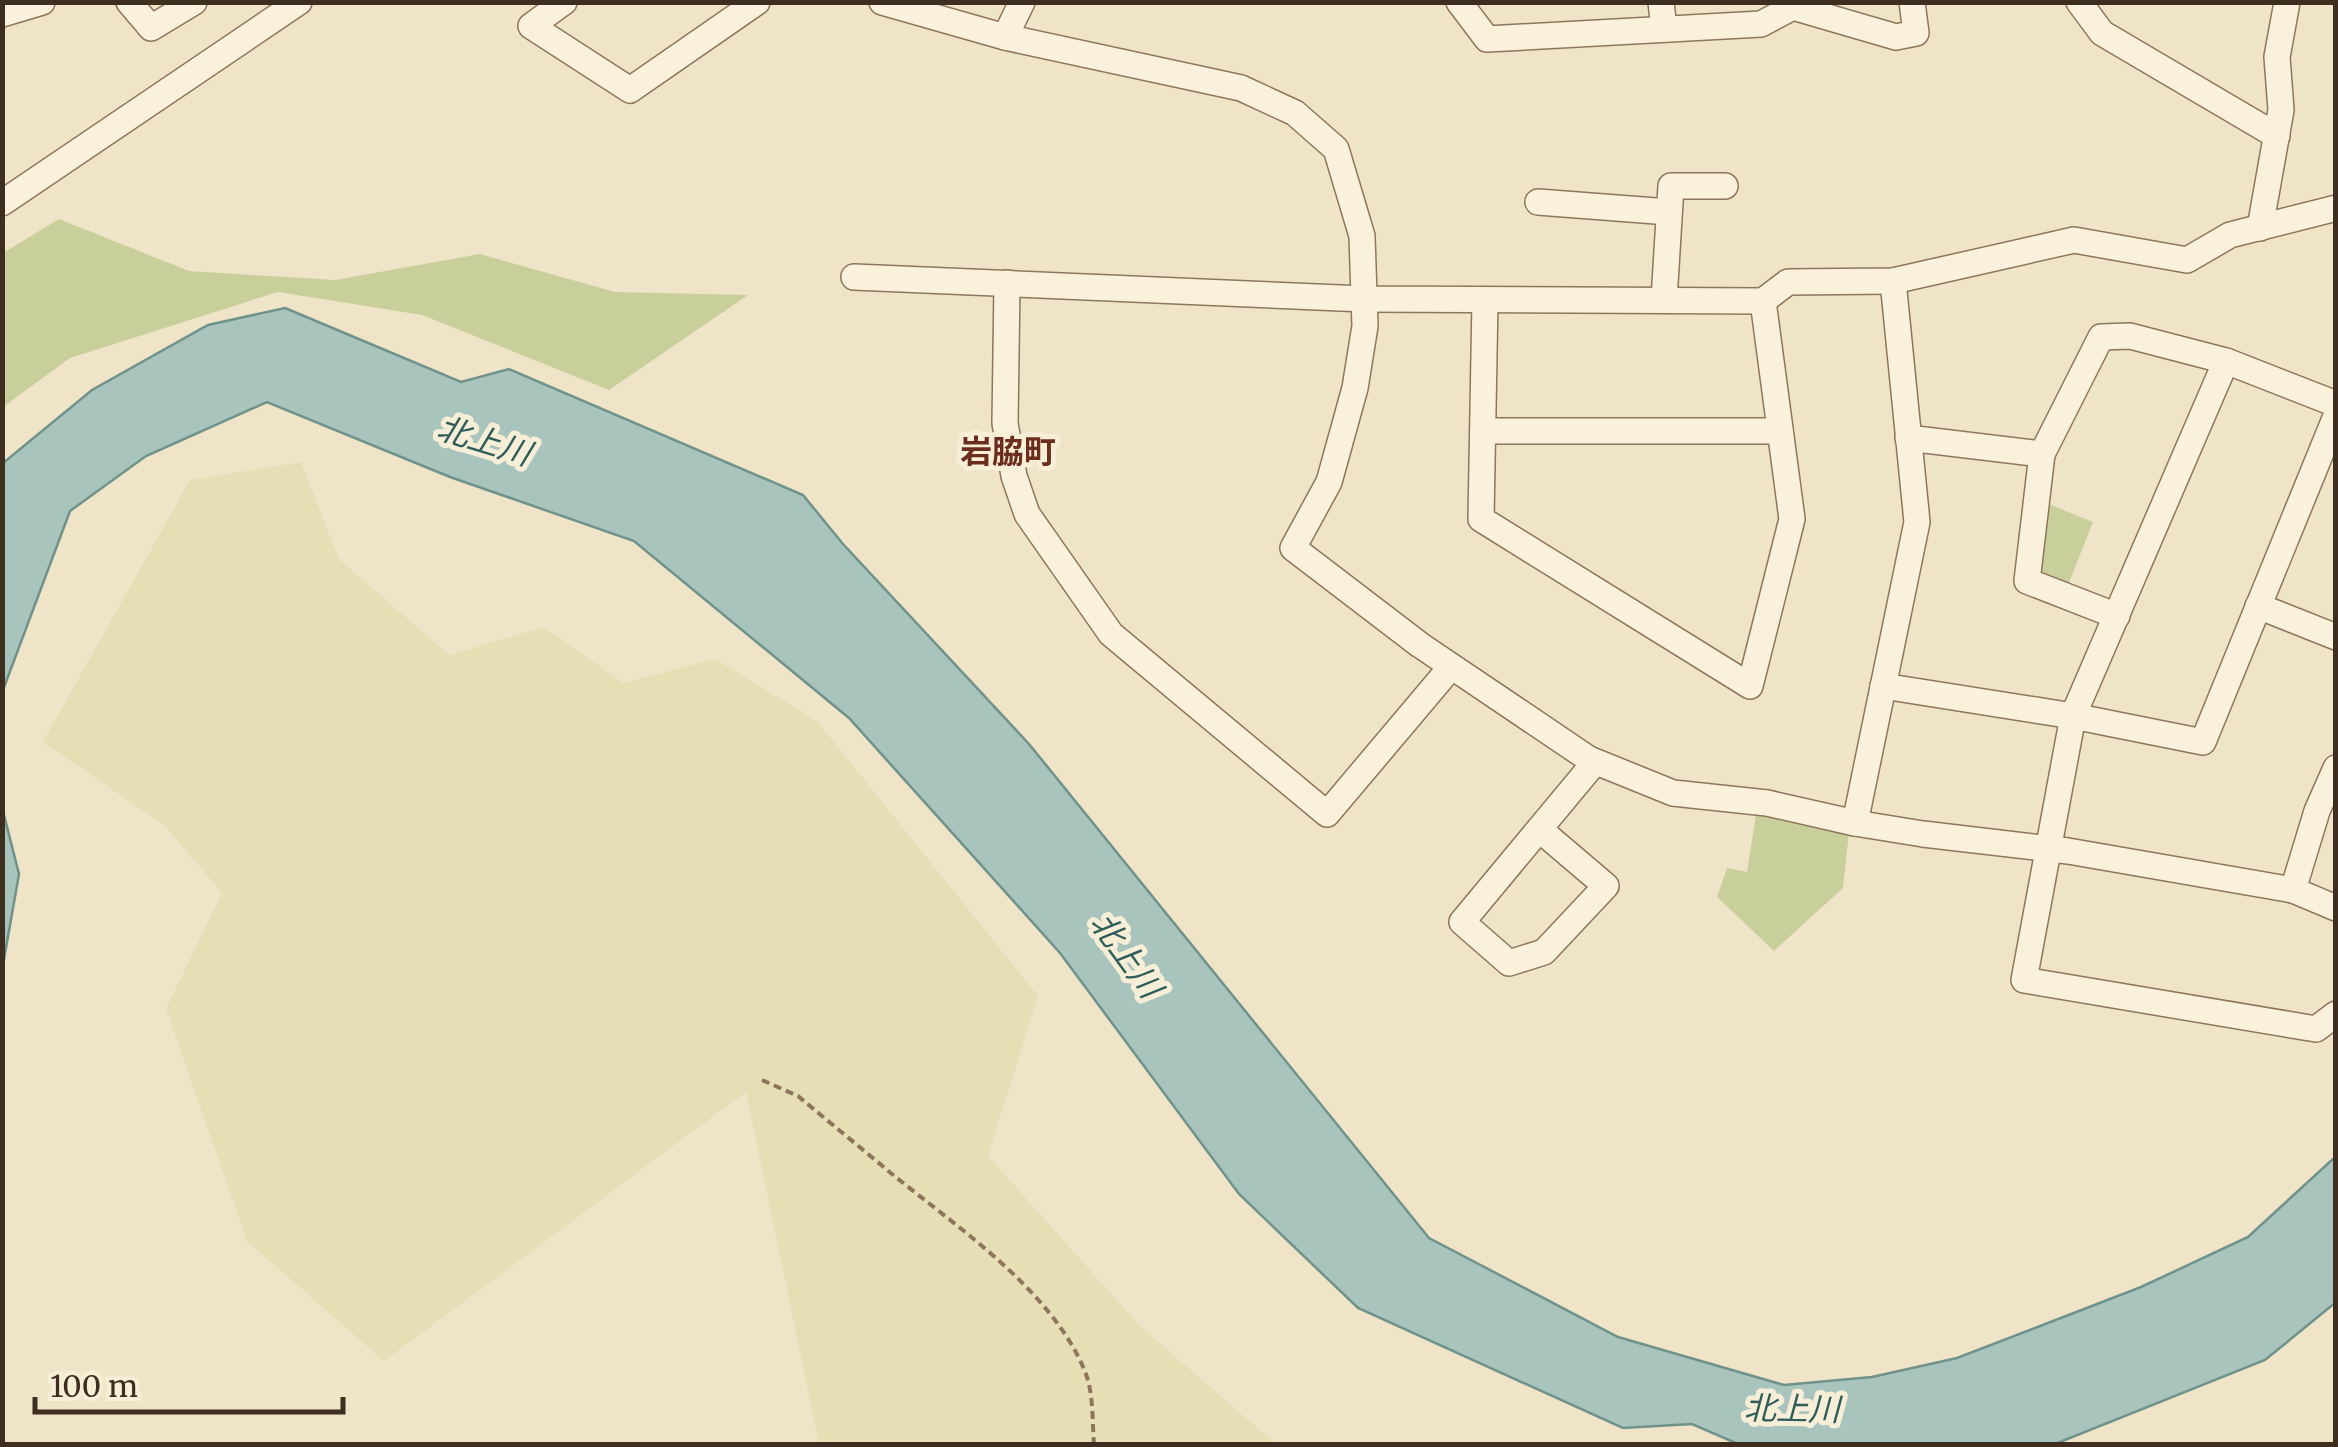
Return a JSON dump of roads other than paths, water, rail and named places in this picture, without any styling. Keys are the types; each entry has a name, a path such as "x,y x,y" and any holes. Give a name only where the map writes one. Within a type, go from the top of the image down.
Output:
{"street":[{"path":"2,14 42,2"},
{"path":"130,2 151,28 194,2"},
{"path":"2,203 299,2"},
{"path":"564,2 531,26 630,90 742,7"},
{"path":"882,2 1005,37 1241,88 1296,113 1336,149 1362,236 1366,326 1355,388 1329,482 1293,548 1452,666 1595,762 1673,793 1766,803 1855,824 2051,850 2293,890 2336,908"},
{"path":"1005,37 1022,2"},
{"path":"1459,2 1487,39 1761,24 1793,8 1896,37 1916,33 1912,2"},
{"path":"1661,2 1664,29"},
{"path":"2079,2 2102,33 2276,136"},
{"path":"2260,228 2282,110 2277,57 2287,2"},
{"path":"1664,300 1670,186 1725,186"},
{"path":"1538,202 1669,212"},
{"path":"854,276 1364,299 1763,301 1788,282 1893,281 2074,240 2188,260 2230,236 2336,208"},
{"path":"1855,824 1917,522 1893,281"},
{"path":"1007,284 1004,423 1014,476 1027,514 1111,634 1326,814 1452,666"},
{"path":"1485,300 1481,519 1750,686 1792,519 1763,301"},
{"path":"2116,616 2027,580 2042,454 2101,337 2130,336 2226,361 2336,404"},
{"path":"2226,361 2074,716 2024,980 2316,1030 2336,1014"},
{"path":"1884,686 2074,716 2202,742 2336,416"},
{"path":"1483,431 1780,431"},
{"path":"1908,438 2042,454"},
{"path":"2258,606 2336,638"},
{"path":"1539,829 1606,886 1544,952 1509,963 1462,922 1539,829 1595,762"},
{"path":"2293,890 2317,811 2336,768"}],"water":[{"name":"北上川","path":"285,308 461,382 509,369 803,495 843,544 1029,744 1429,1238 1618,1337 1784,1385 1872,1377 1957,1358 2141,1287 2248,1237 2335,1157 2335,1303 2265,1360 2055,1444 1738,1444 1692,1424 1623,1428 1358,1308 1239,1194 1060,953 849,718 634,541 450,477 267,402 146,456 70,511 3,690 3,463 92,390 208,325"},
{"path":"3,811 19,874 3,965"}],"district":[{"name":"岩脇町","path":"1008,452"}]}
